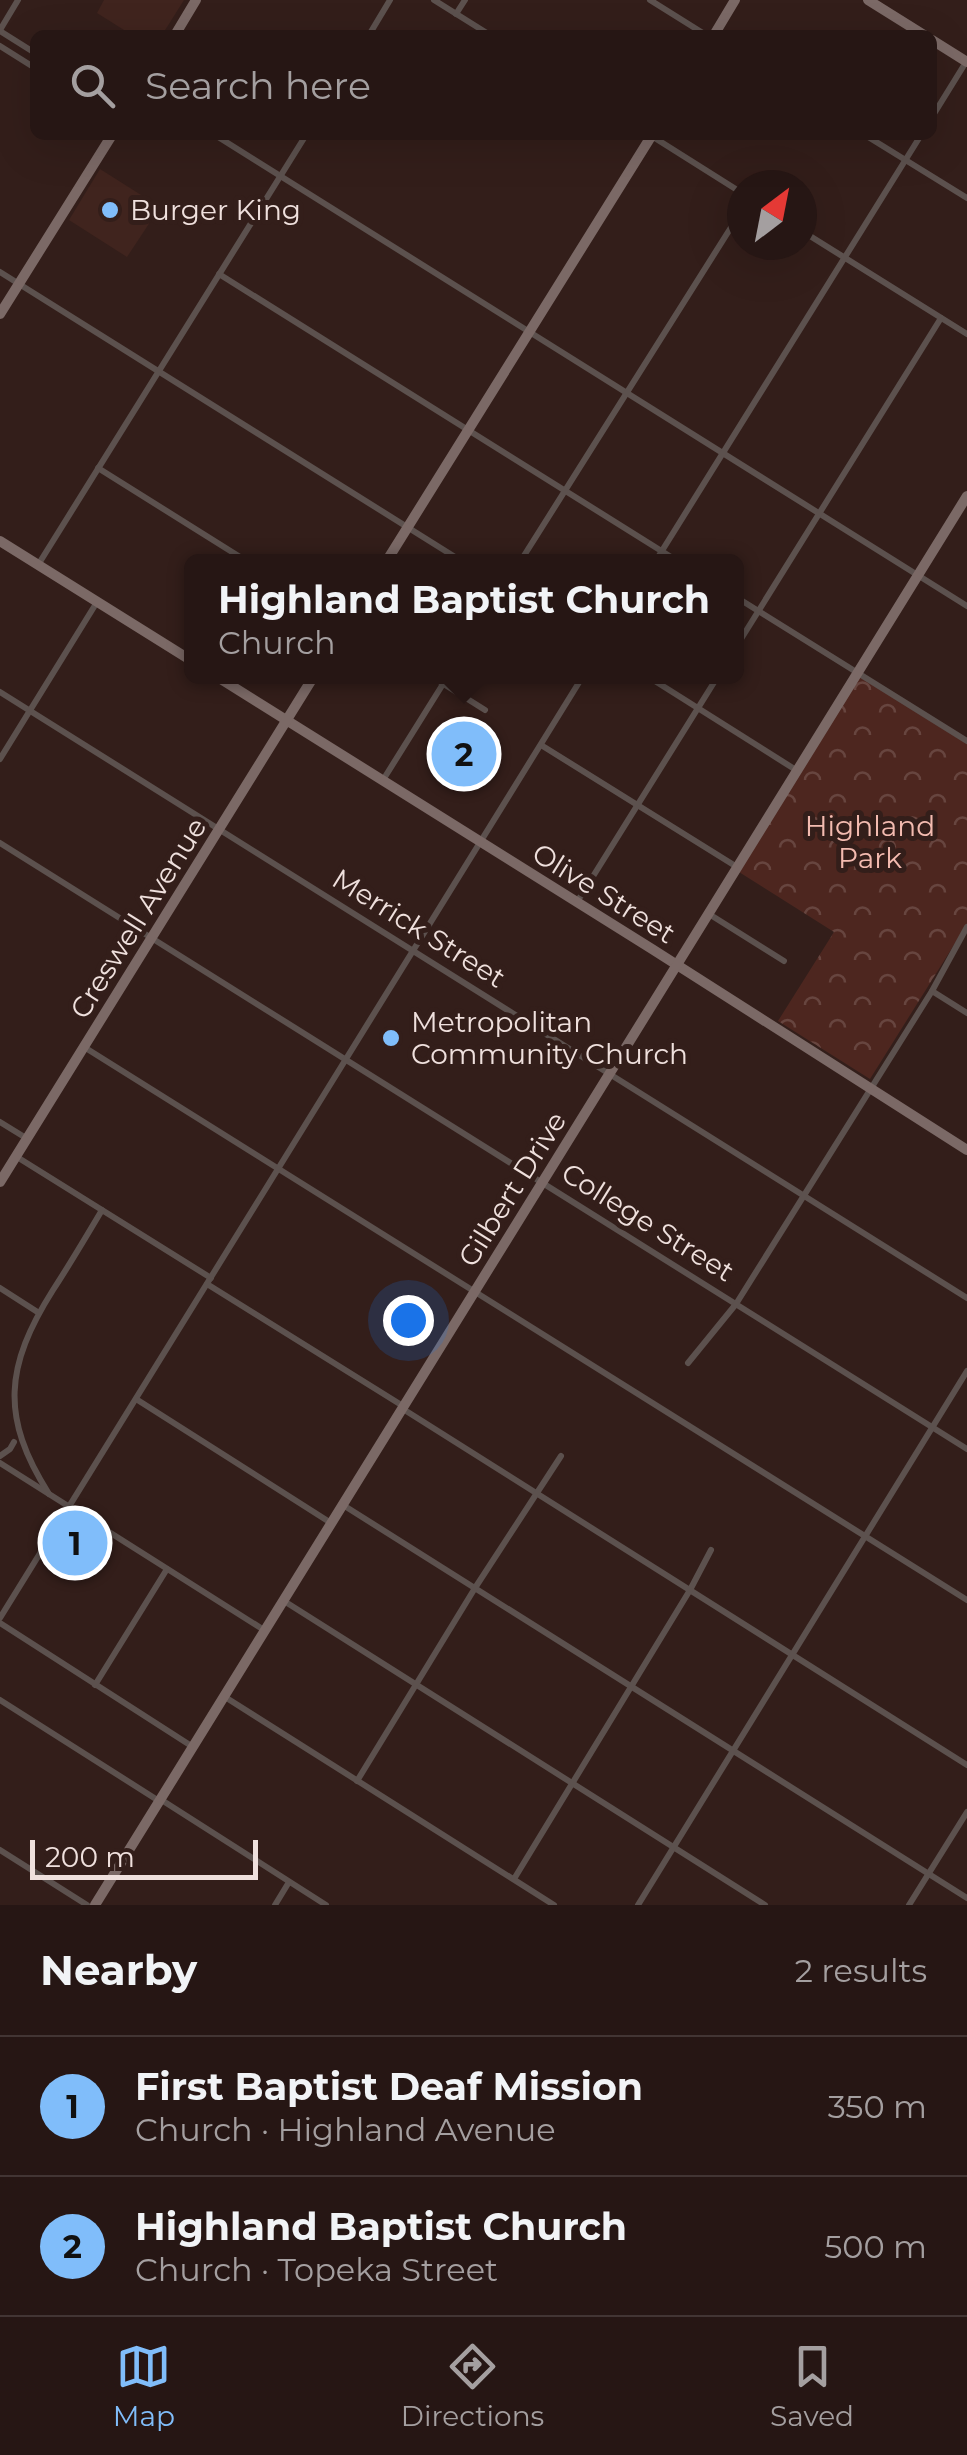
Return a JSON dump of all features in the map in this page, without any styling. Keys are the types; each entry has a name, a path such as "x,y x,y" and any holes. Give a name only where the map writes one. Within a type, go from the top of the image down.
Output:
{"street":[{"path":"18,0 0,30 30,50"},
{"path":"177,30 196,0"},
{"path":"371,30 390,0"},
{"path":"434,0 482,30"},
{"path":"456,14 465,0"},
{"path":"650,0 698,30"},
{"path":"717,30 736,0"},
{"path":"868,0 916,30"},
{"path":"937,43 967,61 937,110"},
{"path":"0,46 30,65"},
{"path":"0,314 109,140"},
{"path":"224,140 967,606"},
{"path":"38,565 303,140"},
{"path":"391,554 648,140"},
{"path":"659,140 727,183"},
{"path":"874,140 967,198"},
{"path":"660,554 918,140"},
{"path":"525,554 727,234"},
{"path":"817,240 967,334"},
{"path":"0,272 450,554"},
{"path":"220,274 667,554"},
{"path":"744,634 941,318"},
{"path":"98,468 235,554"},
{"name":"Gilbert Drive","path":"91,1905 284,1601 967,496"},
{"path":"0,541 184,656"},
{"path":"0,758 97,602"},
{"path":"744,602 967,742"},
{"name":"Olive Street","path":"229,684 967,1150"},
{"name":"Creswell Avenue","path":"0,1182 309,684"},
{"path":"383,780 443,684"},
{"path":"451,684 485,710"},
{"path":"193,1747 0,1620 578,684"},
{"path":"660,684 797,770"},
{"path":"577,902 713,684"},
{"name":"Merrick Street","path":"0,692 967,1298"},
{"path":"541,745 737,867"},
{"name":"College Street","path":"0,843 967,1449"},
{"path":"708,914 784,961"},
{"path":"688,1363 736,1304 932,991 967,927"},
{"path":"932,991 967,1013"},
{"path":"84,1047 967,1600"},
{"path":"0,1122 27,1138"},
{"path":"16,1156 403,1408 967,1765"},
{"path":"49,1494 28,1468 15,1441 8,1411 10,1373 21,1344 102,1210"},
{"path":"0,1288 39,1313"},
{"path":"638,1905 967,1370"},
{"path":"136,1399 332,1523"},
{"path":"15,1441 0,1460 265,1630"},
{"path":"357,1780 561,1456"},
{"path":"343,1505 967,1898"},
{"path":"513,1880 711,1550"},
{"path":"95,1685 167,1569"},
{"path":"284,1601 765,1905"},
{"path":"224,1696 554,1905"},
{"path":"0,1700 326,1905"},
{"path":"909,1905 967,1812"},
{"path":"0,1850 91,1905"},
{"path":"275,1905 290,1882"}],"shaded area":[{"path":"104,0 184,0 165,30 124,30 97,13"},
{"path":"100,169 160,207 127,257 69,220"}],"green space":[{"name":"Highland Park","path":"860,677 967,744 967,924 870,1079 778,1021 834,932 739,872"}],"place":[{"name":"Burger King","path":"110,210"},
{"name":"Highland Baptist Church","path":"464,754"},
{"name":"Metropolitan Community Church","path":"391,1038"},
{"name":"First Baptist Deaf Mission","path":"75,1543"}]}
